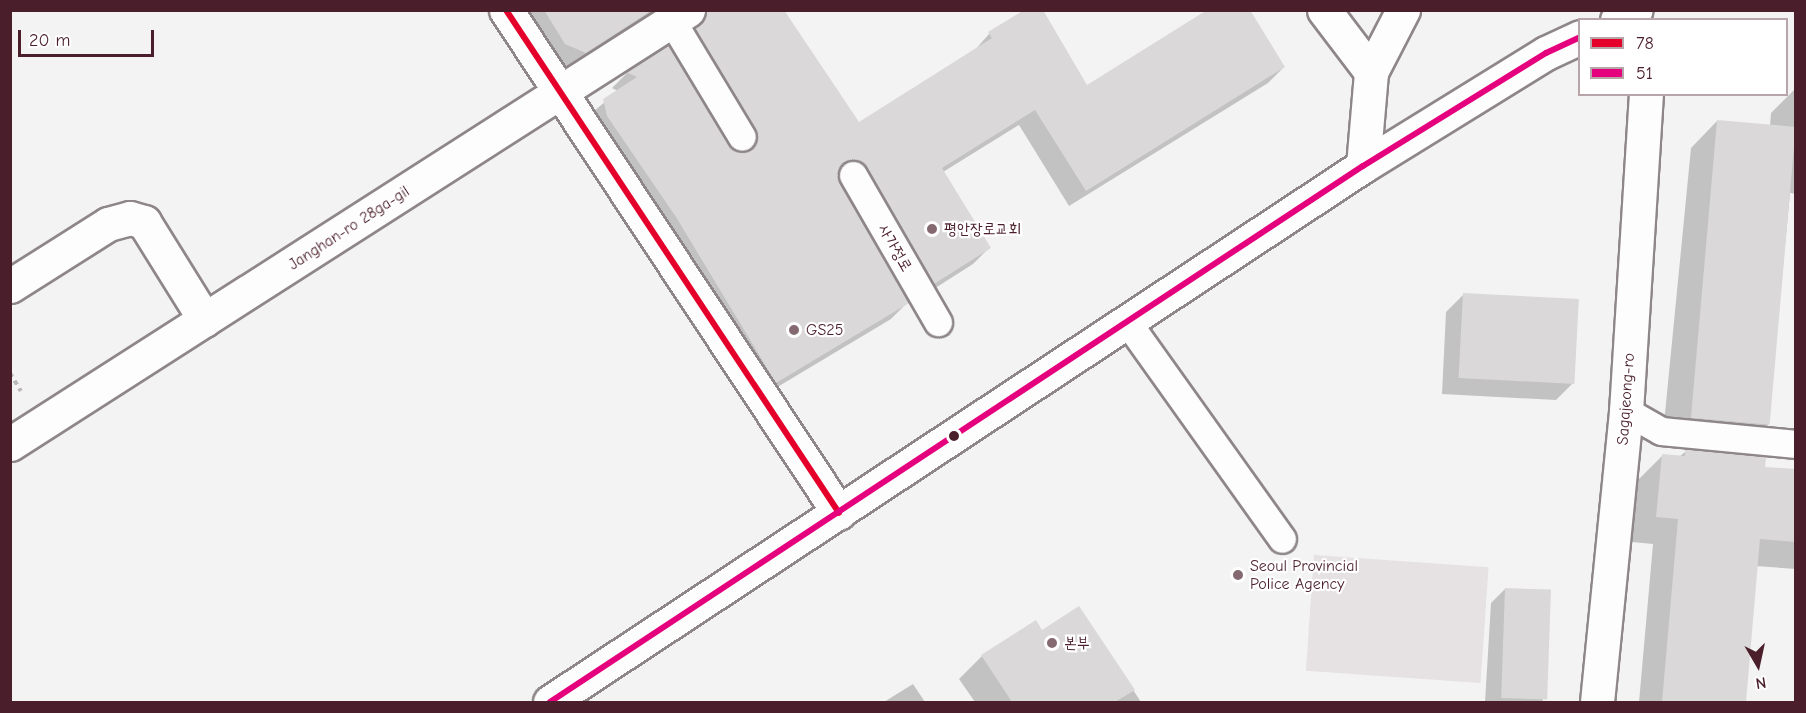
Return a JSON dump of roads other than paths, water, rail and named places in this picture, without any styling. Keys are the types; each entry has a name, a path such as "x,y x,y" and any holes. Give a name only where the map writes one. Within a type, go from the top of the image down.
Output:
{"street":[{"path":"506,10 839,513"},
{"path":"1324,10 1371,72"},
{"path":"1363,166 1371,72 1402,10"},
{"path":"1621,18 1636,10"},
{"name":"Janghan-ro 28ga-gil","path":"10,444 680,16"},
{"path":"550,702 1363,166 1546,53 1578,38"},
{"name":"Sagajeong-ro","path":"1598,702 1626,411 1646,96"},
{"path":"10,286 108,224 130,218 144,222 205,320"}],"lane":[{"path":"680,16 742,137"},
{"name":"사가정로","path":"853,175 938,322"},
{"path":"1128,323 1282,539"},
{"path":"1626,411 1661,431 1796,444"}],"place":[{"name":"평안장로교회","path":"932,229"},
{"name":"GS25","path":"794,330"},
{"name":"Seoul Provincial Police Agency","path":"1238,575"},
{"name":"본부","path":"1052,643"}]}
